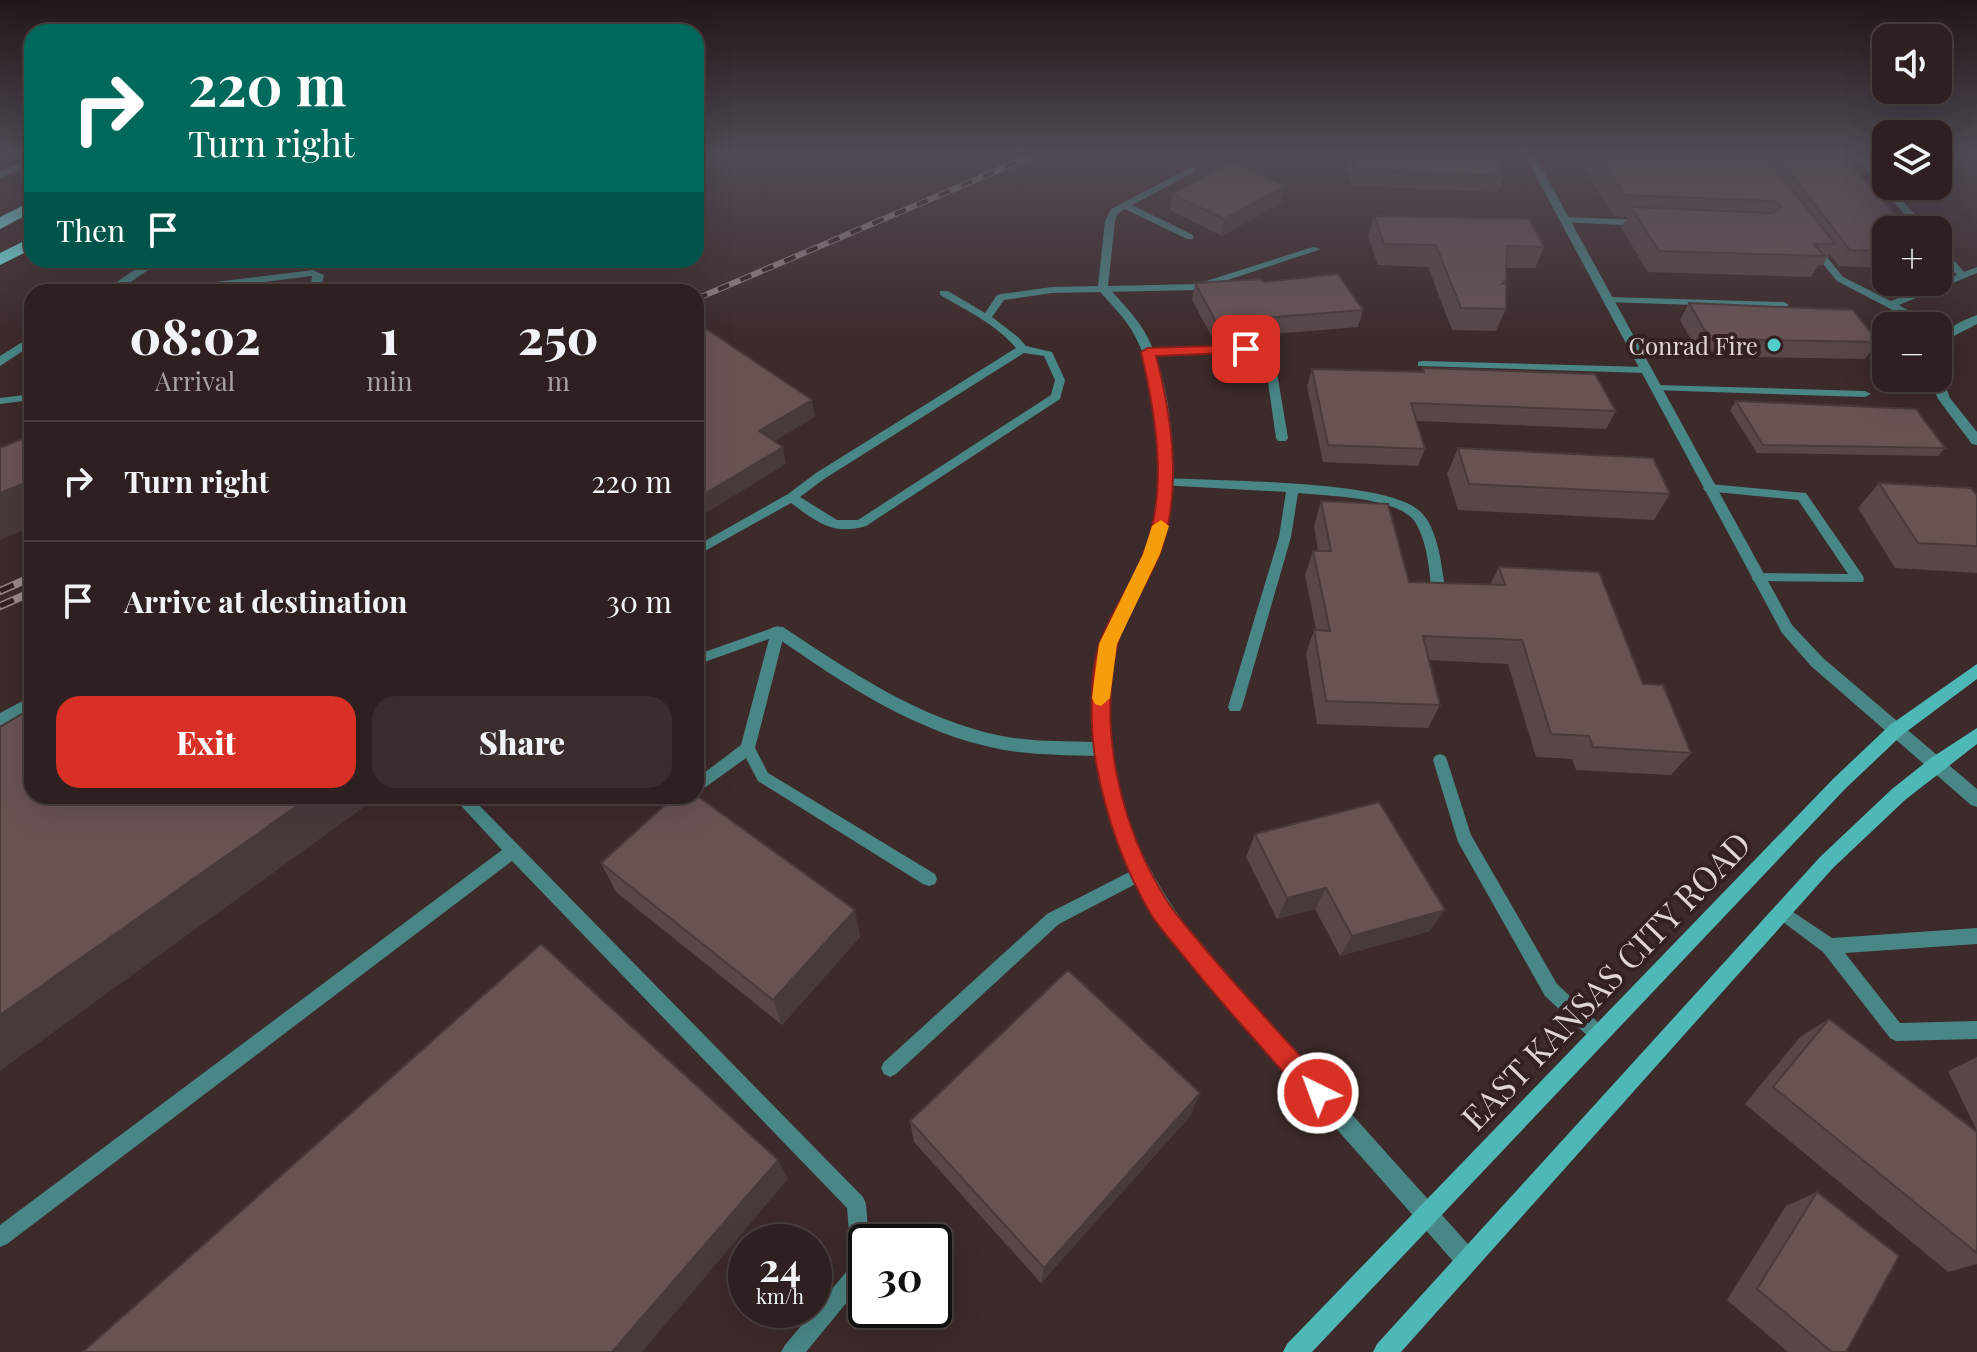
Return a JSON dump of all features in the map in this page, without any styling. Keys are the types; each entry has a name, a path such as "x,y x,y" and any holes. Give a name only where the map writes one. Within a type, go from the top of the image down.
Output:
{"highway":[{"path":"0,260 24,246"}],"main road":[{"name":"EAST KANSAS CITY ROAD","path":"1295,1352 1839,784 1896,730 1977,670"},
{"path":"1385,1352 1781,911 1873,818 1934,763 1977,735"}],"street":[{"path":"1563,217 1787,629 1817,662 1977,800"},
{"path":"120,284 145,268"},
{"path":"1103,288 1141,336 1148,352 1160,402 1164,482 1161,525 1151,554 1108,644 1100,712 1113,801 1141,873 1160,910 1215,978 1467,1260"},
{"path":"1952,329 1977,319"},
{"path":"0,362 24,346"},
{"path":"1941,392 1977,441"},
{"path":"778,631 876,695 915,715 1003,743 1103,749"}],"lane":[{"path":"1103,288 1112,217"},
{"path":"1149,217 1190,237"},
{"path":"1565,220 1655,224"},
{"path":"1806,236 1840,279 1904,312"},
{"path":"986,318 1001,297 1052,290 1198,287 1316,249"},
{"path":"1952,263 1963,276"},
{"path":"1891,305 1977,270"},
{"path":"223,284 313,273 319,275 317,284"},
{"path":"792,497 836,527 851,528 1056,397 1060,380 1048,354 1022,349 986,318 944,293"},
{"path":"1608,300 1784,305"},
{"path":"704,547 792,497 820,476 1022,349"},
{"path":"1148,352 1246,349 1264,352 1270,361 1282,438"},
{"path":"1422,364 1646,370"},
{"path":"1656,388 1865,394"},
{"path":"0,401 24,398"},
{"path":"1164,482 1361,494 1400,502 1415,513 1425,529 1440,600"},
{"path":"1709,488 1802,496 1858,579 1758,578"},
{"path":"1235,707 1285,537 1292,490"},
{"path":"704,657 778,631"},
{"path":"704,782 748,748 778,631"},
{"path":"0,720 24,706"},
{"path":"748,748 763,777 929,879"},
{"path":"1440,760 1464,837 1551,990 1598,1034"},
{"path":"468,804 856,1204 862,1268 792,1352"},
{"path":"0,1237 513,851"},
{"path":"890,1068 1053,919 1141,873"},
{"path":"1781,911 1829,946 1896,1032 1977,1030"},
{"path":"1829,946 1977,936"}],"building":[{"path":"1374,217 1529,219 1544,247 1507,246 1506,280 1502,284 1506,284 1506,309 1461,308 1436,245 1384,244"},
{"path":"1637,217 1814,217 1835,244 1814,244 1824,256 1659,251"},
{"path":"1825,217 1872,217 1872,251 1850,250"},
{"path":"1338,274 1363,310 1216,322 1195,283 1261,279 1264,282"},
{"path":"1689,303 1853,310 1872,334 1872,342 1710,339"},
{"path":"704,327 812,400 759,431 783,447 704,494"},
{"path":"1423,368 1595,374 1616,411 1411,403 1425,449 1328,445 1312,369 1424,372"},
{"path":"1736,401 1916,409 1945,448 1763,445"},
{"path":"24,438 24,483 0,493 0,448"},
{"path":"1458,448 1653,458 1670,494 1469,484"},
{"path":"1879,483 1971,488 1977,495 1977,546 1918,543"},
{"path":"1321,501 1388,504 1409,582 1505,585 1499,567 1599,572 1643,684 1663,685 1691,753 1593,747 1589,736 1551,734 1522,640 1423,636 1440,705 1326,701 1314,630 1330,631 1313,551 1331,551"},
{"path":"24,713 24,804 300,804 0,1015 0,727"},
{"path":"704,801 855,910 773,1000 601,863 666,804 704,804"},
{"path":"1379,802 1445,910 1352,936 1326,888 1287,898 1255,834"},
{"path":"541,944 778,1160 612,1352 83,1352"},
{"path":"1068,970 1200,1093 1044,1268 910,1121"},
{"path":"1829,1019 1977,1132 1977,1253 1773,1087"},
{"path":"1817,1192 1899,1256 1846,1352 1832,1352 1757,1289"}],"railway":[{"path":"704,296 888,217"},
{"path":"0,591 24,580"},
{"path":"0,606 24,596"}],"slow traffic":[{"path":"1101,698 1108,644 1161,526"}],"place":[{"name":"Conrad Fire","path":"1774,345"}],"route":[{"path":"1246,349 1148,352 1158,382 1165,495 1161,525 1151,554 1108,644 1100,712 1103,749 1113,801 1132,856 1160,910 1215,978 1318,1093"}]}
